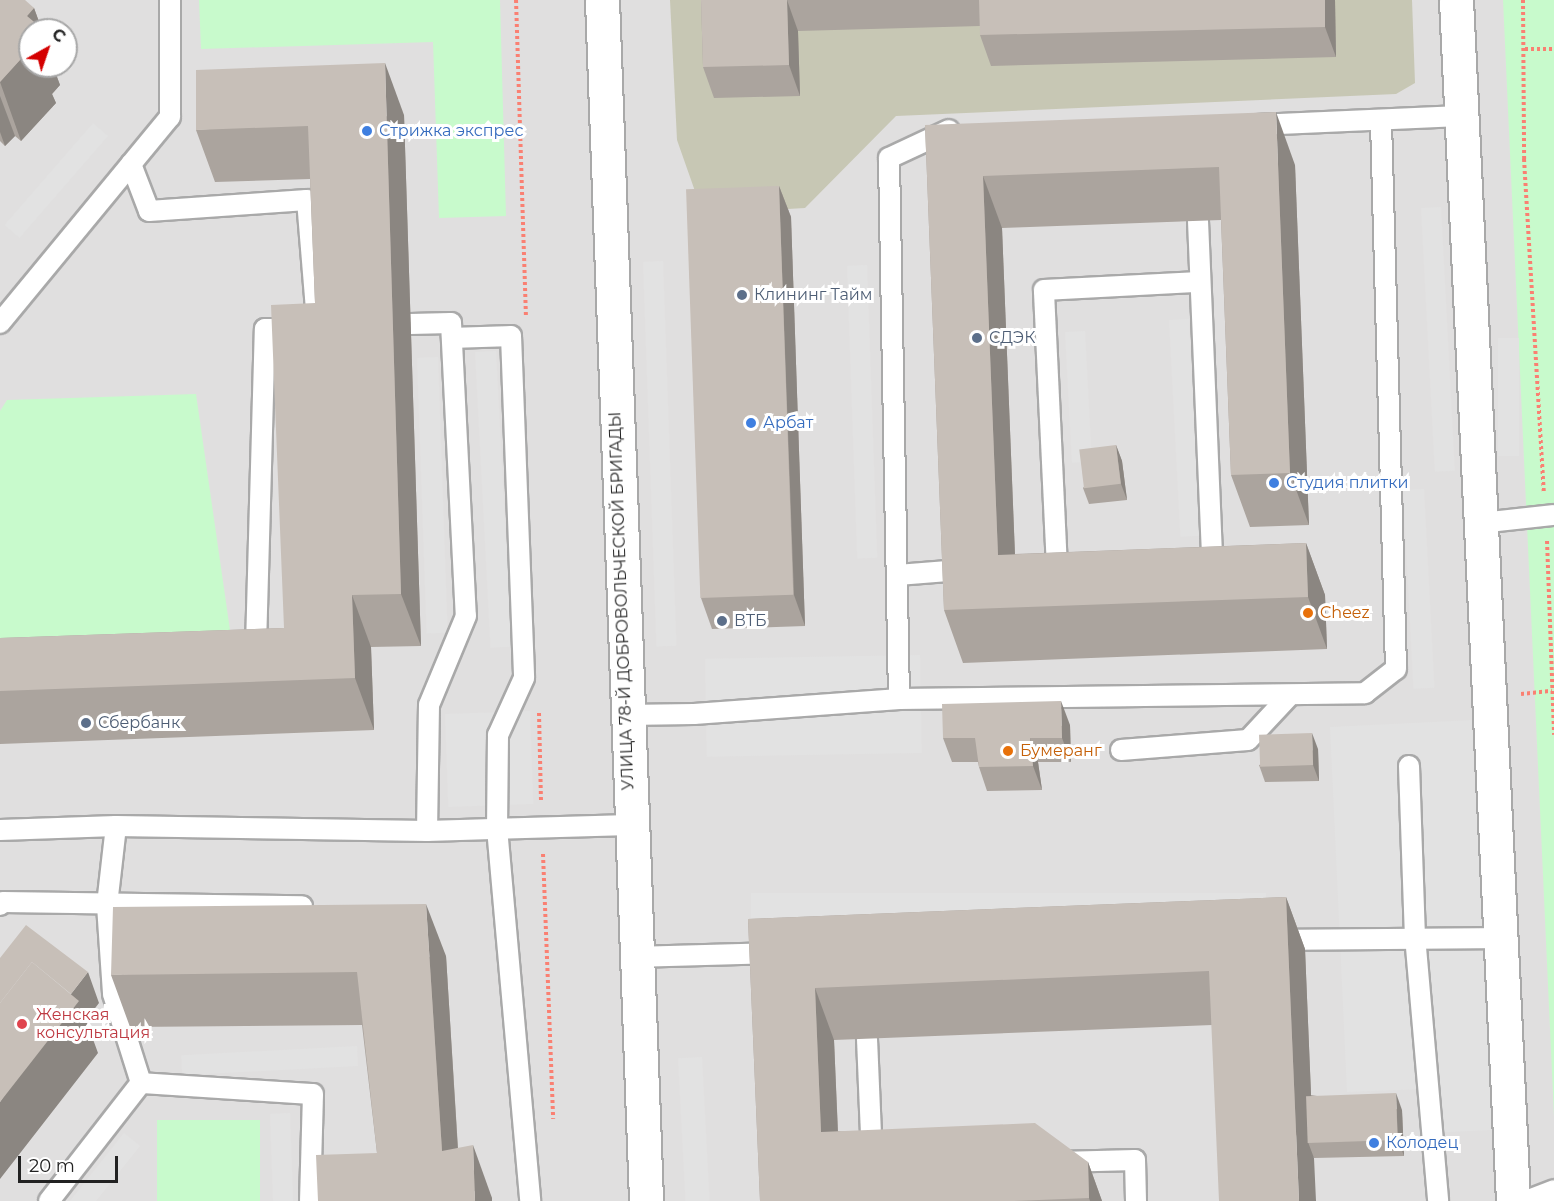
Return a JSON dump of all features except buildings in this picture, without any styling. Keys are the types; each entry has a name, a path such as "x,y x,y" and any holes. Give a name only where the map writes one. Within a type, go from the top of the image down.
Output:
{"street":[{"name":"УЛИЦА 78-Й ДОБРОВОЛЬЧЕСКОЙ БРИГАДЫ","path":"602,0 634,957 646,1201"},
{"path":"1456,0 1498,938 1513,1201"}],"lane":[{"path":"0,323 170,117 170,0"},
{"path":"1231,125 1381,122 1462,116"},
{"path":"626,715 694,714 899,699 1289,696 1365,693 1396,669 1381,122"},
{"path":"899,699 889,158 943,130 966,130"},
{"path":"131,164 149,211 307,200 318,328 265,330 256,646 221,646"},
{"path":"1176,562 1212,561 1198,221"},
{"path":"1057,568 1044,290 1199,282"},
{"path":"410,324 451,323 466,616 429,705 427,831"},
{"path":"452,338 511,336 524,678 498,735 497,828 530,1201"},
{"path":"1480,523 1551,519"},
{"path":"1036,568 1081,567"},
{"path":"898,575 960,570"},
{"path":"1120,750 1248,741 1289,696"},
{"path":"1409,766 1415,936 1438,1201"},
{"path":"0,830 116,826 427,831 630,825"},
{"path":"116,826 107,905 113,994 141,1083"},
{"path":"0,905 3,902 328,906"},
{"path":"1260,940 1415,936 1498,938"},
{"path":"634,957 798,952"},
{"path":"867,1039 873,1167 885,1167"},
{"path":"49,1201 141,1083"},
{"path":"141,1083 313,1094 310,1201"},
{"path":"1040,1162 1135,1160 1136,1201"},
{"path":"1526,1201 1554,1190"}],"path":[{"path":"1530,0 1523,2 1524,159 1551,519 1554,735"},
{"path":"1525,49 1554,49"},
{"path":"1518,694 1553,691"}],"shaded area":[{"path":"0,0 1554,0 1554,1201 0,1201"},
{"path":"670,0 1412,0 1415,83 1396,94 896,116 805,208 703,214 677,140"},
{"path":"93,123 108,136 20,238 4,225"},
{"path":"1441,207 1455,471 1435,472 1421,208"},
{"path":"663,261 676,646 656,646 643,262"},
{"path":"867,265 877,558 857,559 847,266"},
{"path":"1189,319 1200,536 1180,537 1169,320"},
{"path":"1085,331 1092,462 1072,463 1065,332"},
{"path":"1498,338 1519,338 1519,456 1498,456"},
{"path":"496,351 511,647 491,648 475,352"},
{"path":"438,357 448,633 427,634 417,358"},
{"path":"1424,489 1434,688 1413,689 1403,490"},
{"path":"920,655 922,753 707,757 705,659"},
{"path":"530,711 533,804 448,807 445,714"},
{"path":"1473,720 1492,1130 1428,1133 1425,1089 1347,1092 1330,727"},
{"path":"751,893 1266,893 1266,920 751,920"},
{"path":"357,1046 358,1066 182,1075 181,1055"},
{"path":"702,1057 710,1201 686,1201 678,1058"},
{"path":"290,1113 293,1201 273,1201 270,1114"},
{"path":"124,1133 140,1146 96,1201 70,1201"}],"green space":[{"path":"199,0 500,0 506,216 439,218 433,42 201,49"},
{"path":"1503,0 1554,0 1554,1116"},
{"path":"196,394 231,637 0,640 0,411 7,400"},
{"path":"157,1120 260,1120 260,1201 157,1201"}],"place":[{"name":"Стрижка экспрес","path":"367,131"},
{"name":"Клининг Тайм","path":"742,295"},
{"name":"СДЭК","path":"977,338"},
{"name":"Арбат","path":"751,423"},
{"name":"Студия плитки","path":"1274,483"},
{"name":"Cheez","path":"1308,613"},
{"name":"ВТБ","path":"722,621"},
{"name":"Сбербанк","path":"86,723"},
{"name":"Бумеранг","path":"1008,751"},
{"name":"Женская консультация","path":"22,1024"},
{"name":"Колодец","path":"1374,1143"}]}
